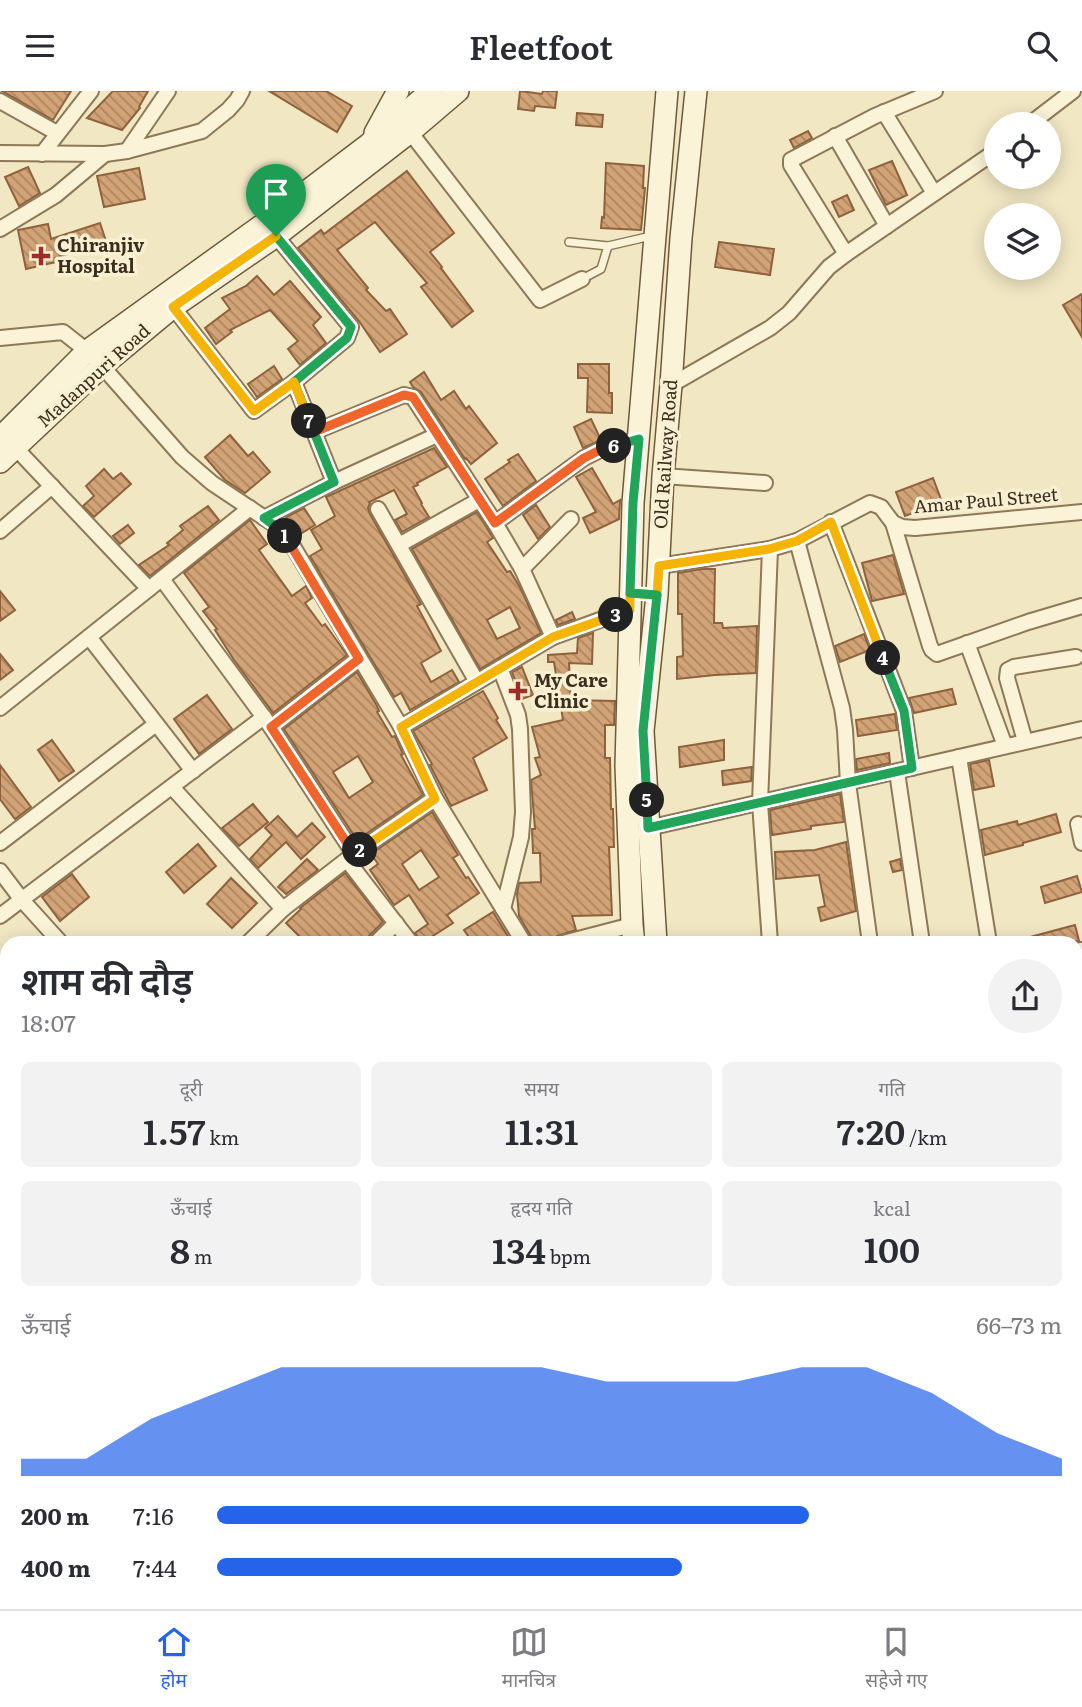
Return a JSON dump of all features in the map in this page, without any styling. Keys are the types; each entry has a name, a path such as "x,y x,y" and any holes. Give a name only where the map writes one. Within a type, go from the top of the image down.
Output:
{"main road":[{"path":"400,91 409,122"},
{"path":"369,144 400,91"},
{"name":"Madanpuri Road","path":"94,358 276,236 409,122 431,91"},
{"name":"Madanpuri Road","path":"5,446 94,358 265,223 369,144 458,91"},
{"name":"Old Railway Road","path":"633,934 626,766 633,503 667,91"},
{"name":"Old Railway Road","path":"656,936 643,731 657,595 681,238 696,91"},
{"path":"655,235 681,238"},
{"path":"630,601 657,595"}],"street":[{"path":"41,154 91,91"},
{"path":"127,151 169,91"},
{"path":"0,153 105,154 127,151 202,131 228,110 242,91"},
{"path":"846,254 790,162 793,158 884,112 935,91"},
{"path":"1046,112 1073,91"},
{"path":"0,101 57,133"},
{"path":"884,112 934,193"},
{"path":"409,122 540,300 582,279"},
{"path":"835,137 887,226"},
{"path":"0,229 57,195 105,154"},
{"path":"671,385 779,321 830,267 846,254 984,159"},
{"path":"173,307 254,411 347,338 351,327 276,236"},
{"path":"0,338 63,332 94,358 183,457 212,483 280,530 291,543 401,727 435,799 520,936"},
{"path":"294,382 334,482"},
{"path":"314,432 407,394 415,398 522,569 553,637"},
{"path":"264,518 334,482 437,435"},
{"path":"495,523 584,458 639,439"},
{"path":"5,446 52,486 149,589"},
{"path":"663,476 765,483"},
{"path":"0,531 52,486"},
{"path":"399,545 479,500"},
{"path":"659,566 769,549 797,541 870,503 881,507 893,523 932,650 937,654 1082,606"},
{"path":"0,708 250,508"},
{"path":"378,509 477,683"},
{"name":"Amar Paul Street","path":"893,523 915,528 1082,512"},
{"path":"522,569 571,519"},
{"path":"831,522 904,711 912,768"},
{"path":"797,541 842,708 848,783 869,936"},
{"path":"769,549 760,803 770,936"},
{"path":"162,579 268,722 350,857 406,936"},
{"path":"401,727 553,637 630,601"},
{"path":"89,637 193,771"},
{"path":"967,643 1006,746"},
{"path":"1025,741 1007,678 1008,670 1076,657"},
{"path":"0,916 193,771 359,659"},
{"path":"500,668 520,729 523,812 521,837 503,909"},
{"path":"0,843 156,724"},
{"path":"648,828 1082,729"},
{"path":"959,757 988,936"},
{"path":"897,772 921,936"},
{"path":"172,787 283,909"},
{"path":"255,936 283,909 350,857 435,799"},
{"path":"1078,824 1082,843"},
{"path":"0,871 55,936"},
{"path":"383,936 396,923"}],"lane":[{"path":"569,241 608,246 655,235"},
{"path":"582,279 601,269 608,246"}],"building":[{"path":"2,91 71,91 53,120"},
{"path":"113,91 148,91 140,108 122,130 87,118"},
{"path":"269,91 326,91 352,106 337,132"},
{"path":"520,91 542,94 543,91 557,91 555,108 535,106 534,111 518,109"},
{"path":"577,113 603,115 602,127 576,125"},
{"path":"808,131 812,138 794,148 790,140"},
{"path":"892,161 907,195 886,205 869,170"},
{"path":"606,163 644,166 641,230 601,228 602,217 604,218"},
{"path":"28,167 40,193 19,206 5,177"},
{"path":"139,168 145,199 104,207 97,176"},
{"path":"407,171 454,233 430,252 473,311 452,327 421,287 427,283 375,222 337,250 368,288 366,290 386,311 390,309 407,334 380,352 359,321 298,248 321,230 324,234"},
{"path":"847,195 854,210 839,217 832,202"},
{"path":"100,223 106,241 55,258 56,262 26,269 18,230 48,224 51,239"},
{"path":"719,242 774,249 770,275 715,267"},
{"path":"257,276 274,295 290,281 321,317 313,325 326,343 300,365 288,349 298,341 270,310 230,330 232,332 216,344 205,328 230,309 222,298 246,286"},
{"path":"1082,294 1082,337 1063,305"},
{"path":"578,364 609,364 612,413 587,412 588,378 578,378"},
{"path":"274,366 282,379 257,397 248,384"},
{"path":"424,372 441,400 454,391 466,409 469,406 497,443 471,464 421,392 410,382"},
{"path":"591,419 601,440 583,448 574,427"},
{"path":"230,435 248,456 253,452 270,472 245,493 225,480 205,457"},
{"path":"434,448 447,467 413,487 429,517 402,532 395,520 407,514 394,490 369,502 368,508 421,604 417,606 441,651 421,663 431,682 452,670 459,682 410,710 401,693 394,697 310,556 322,549 311,530 335,516 326,497"},
{"path":"518,454 536,481 503,506 485,479"},
{"path":"592,468 613,504 620,500 619,519 590,533 583,518 596,512 576,477"},
{"path":"104,469 113,479 121,473 131,484 94,517 83,506 94,496 86,486"},
{"path":"933,478 942,502 905,516 896,492"},
{"path":"536,505 550,527 538,539 523,515"},
{"path":"208,506 219,520 150,576 139,565 169,545 167,543 183,530 180,526"},
{"path":"304,508 315,525 297,536 286,517"},
{"path":"477,512 493,538 487,542 521,589 541,633 480,669 412,549","holes":["510,607 520,628 497,639 487,620"]},
{"path":"250,520 267,544 259,550 292,596 306,586 312,598 305,603 322,626 325,624 347,655 273,713 234,660 215,630 217,629 203,611 209,607 184,573"},
{"path":"128,525 134,533 120,544 113,536"},
{"path":"893,555 904,594 872,601 862,563"},
{"path":"715,569 714,623 722,623 723,628 757,626 756,673 677,679 677,657 683,656 682,614 678,614 678,573"},
{"path":"0,591 15,610 0,621"},
{"path":"572,612 575,619 558,625 556,620"},
{"path":"593,633 592,664 569,663 571,700 615,701 614,725 605,725 605,758 610,758 613,809 614,847 609,847 612,915 572,916 576,930 557,936 531,936 519,916 517,894 519,883 541,882 540,853 533,853 532,829 535,829 531,780 541,775 535,758 540,757 532,727 563,720 554,662 548,662 548,655 577,653 578,638"},
{"path":"864,634 870,650 840,662 835,646"},
{"path":"0,654 13,670 0,680"},
{"path":"522,667 533,695 522,699 512,672"},
{"path":"357,672 377,706 377,712 392,737 395,736 403,754 401,755 423,795 357,840 284,729","holes":["358,756 373,782 349,798 333,772"]},
{"path":"952,689 956,704 914,713 909,698"},
{"path":"483,691 507,738 473,758 487,790 451,806 413,731"},
{"path":"207,695 232,729 199,754 174,719"},
{"path":"895,714 897,730 858,736 856,720"},
{"path":"52,740 74,771 59,781 38,750"},
{"path":"724,740 724,760 680,767 679,747"},
{"path":"889,753 890,763 857,770 856,759"},
{"path":"989,760 994,786 974,790 970,764"},
{"path":"0,765 31,807 15,819 0,799"},
{"path":"752,767 751,781 723,785 722,771"},
{"path":"840,794 844,822 772,835 770,810"},
{"path":"253,804 268,822 239,846 222,828"},
{"path":"432,812 458,855 453,858 479,893 447,915 453,923 433,936 417,936 415,933 428,924 409,895 394,905 370,870 378,864 371,854","holes":["421,850 439,877 419,890 402,864"]},
{"path":"1056,814 1061,832 985,855 981,830 1017,821 1018,825"},
{"path":"278,816 297,837 312,823 325,837 301,859 286,842 258,868 250,859 272,835 265,828"},
{"path":"846,842 856,911 821,921 818,908 825,906 819,875 776,879 775,852 815,850"},
{"path":"198,844 216,866 184,893 166,872"},
{"path":"307,859 318,870 286,894 278,887"},
{"path":"900,859 902,870 893,872 890,862"},
{"path":"345,873 383,922 369,936 299,936 286,923 300,908"},
{"path":"72,874 89,897 60,921 42,897"},
{"path":"1077,876 1082,892 1045,903 1041,887"},
{"path":"231,878 257,903 232,928 207,904"},
{"path":"493,912 508,936 468,936 464,930"},
{"path":"1075,925 1078,936 1034,936"}],"place":[{"name":"Chiranjiv Hospital","path":"41,256"},
{"name":"My Care Clinic","path":"518,691"}],"route":[{"path":"276,236 173,307 254,411 294,382 314,432 407,394 415,398 495,523 584,458 639,439 633,503 630,593 657,595 643,731 648,828 912,768 904,711 831,522 797,541 769,549 659,566 657,595 630,593 630,610 553,637 401,727 435,799 354,854 271,727 359,659 291,543 264,518 334,482 314,432 294,382 347,338 351,331 349,323 276,236"}]}
